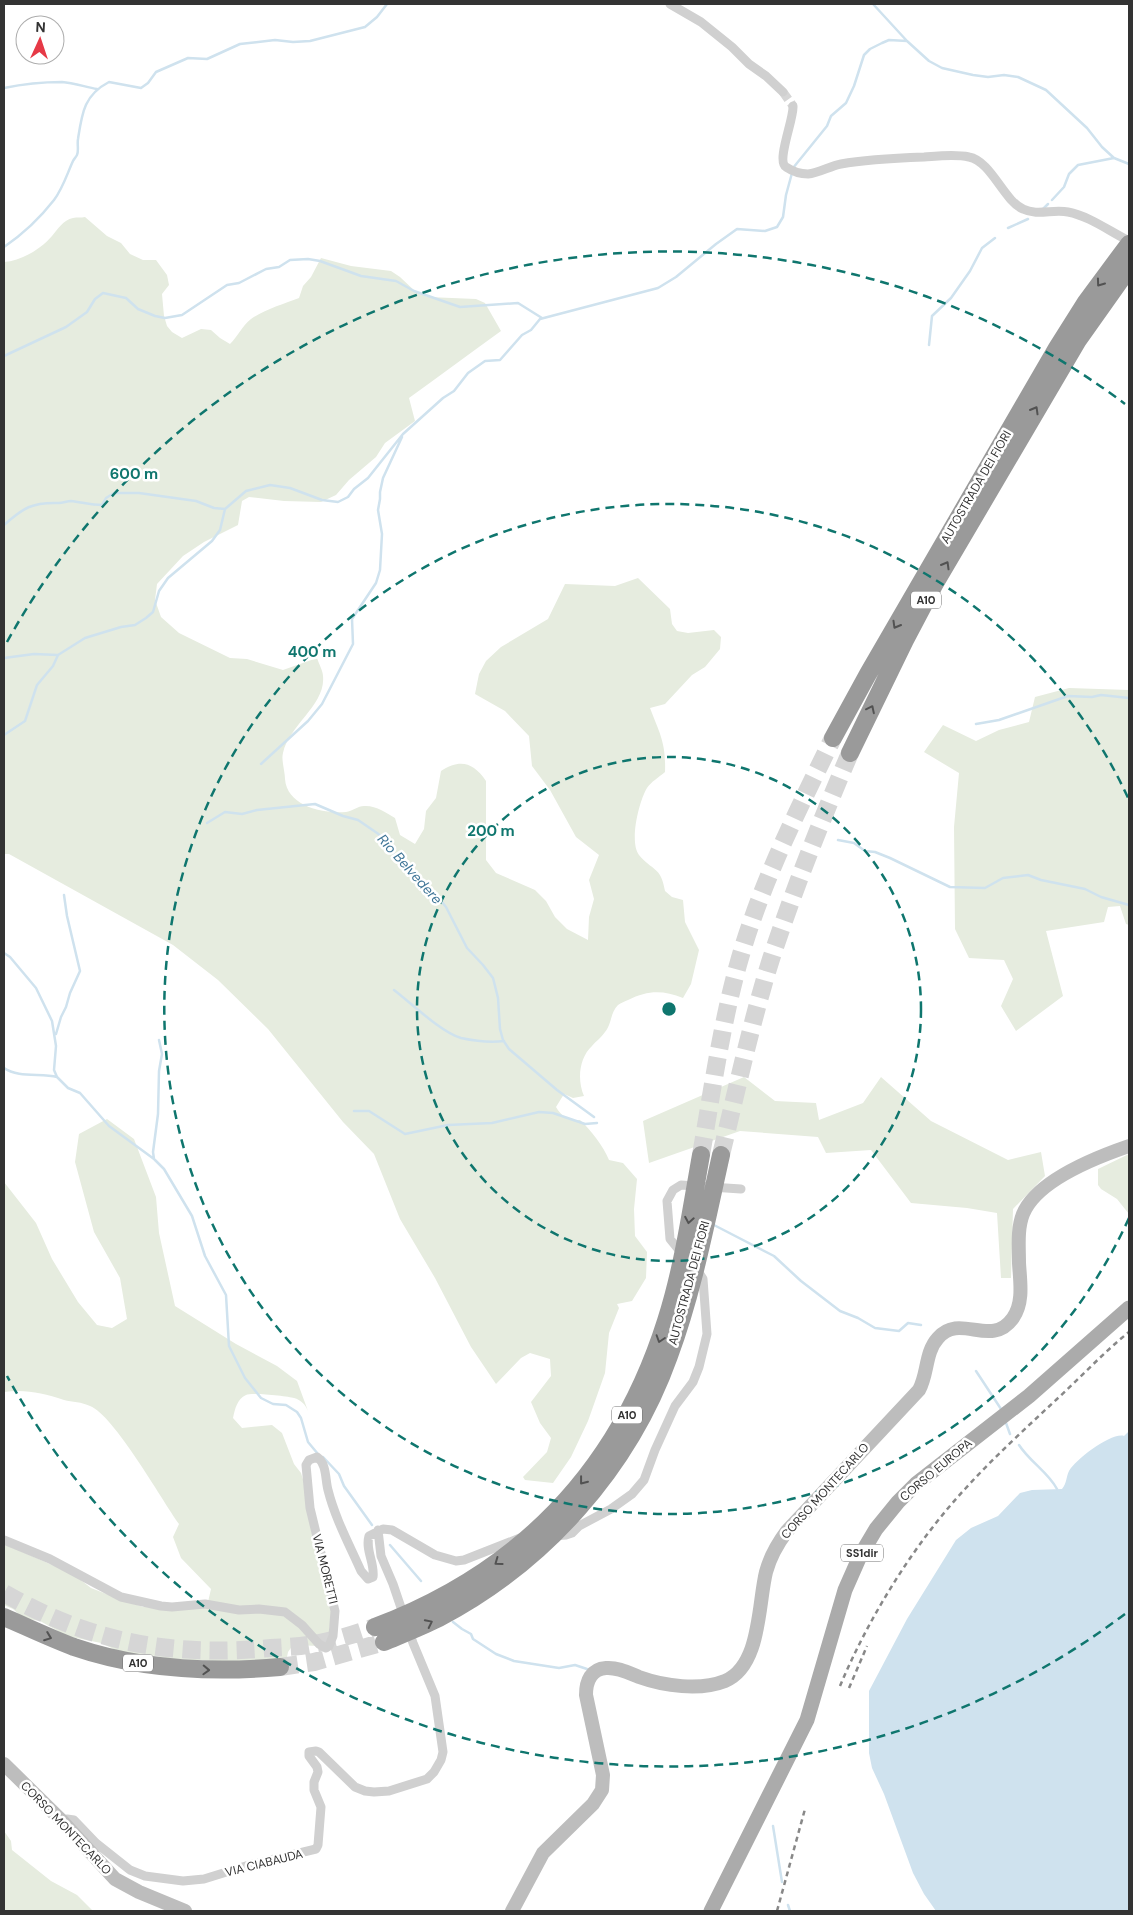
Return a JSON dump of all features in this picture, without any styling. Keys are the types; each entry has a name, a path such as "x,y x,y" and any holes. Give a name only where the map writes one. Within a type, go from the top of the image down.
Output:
{"highway":[{"name":"AUTOSTRADA DEI FIORI","path":"850,753 926,601 1057,348 1086,302 1129,244"},
{"name":"AUTOSTRADA DEI FIORI","path":"834,738 1005,450 1078,340 1129,268"},
{"name":"AUTOSTRADA DEI FIORI","path":"555,1524 621,1426 658,1347 674,1292 685,1244 701,1155"},
{"name":"AUTOSTRADA DEI FIORI","path":"380,1635 440,1618 487,1589 521,1564 555,1524 606,1474 638,1425 660,1380 682,1321 721,1155"},
{"name":"A10","path":"4,1617 40,1634 75,1647 147,1664 181,1669 221,1671 280,1667"}],"main road":[{"name":"CORSO MONTECARLO","path":"512,1911 543,1853 593,1804 602,1790 603,1775 586,1695 587,1682 592,1674 604,1668 613,1668 653,1681 696,1686 722,1682 732,1678 740,1671 749,1658 768,1567 778,1543 787,1531 918,1390 925,1378 933,1345 942,1334 958,1327 982,1332 993,1331 1006,1325 1013,1317 1017,1309 1020,1293 1020,1229 1024,1213 1030,1202 1046,1187 1073,1170 1129,1146"},
{"name":"CORSO EUROPA","path":"711,1911 784,1769 810,1712 840,1605 852,1572 876,1529 916,1484 1029,1396 1129,1308"},
{"name":"CORSO MONTECARLO","path":"4,1764 62,1821 115,1879 139,1892 185,1911"}],"street":[{"path":"670,4 701,22 732,46 749,64 766,76 783,92"},
{"path":"793,106 788,138 782,151 782,160 786,167 800,173 808,174 839,164 868,160 951,156 970,157 978,160 1021,209 1032,212 1066,211 1080,215 1129,240"},
{"path":"378,1530 392,1530 435,1555 456,1561 464,1560 523,1537 566,1535 611,1509 638,1488 644,1480 675,1406 693,1382 699,1368 707,1334 703,1279 700,1272 670,1239 667,1201 669,1195 681,1185 741,1189"},
{"name":"VIA MORETTI","path":"4,1540 50,1559 122,1597 161,1606 205,1604 239,1610 259,1609 284,1612 302,1625 319,1644 326,1648 329,1646 333,1636 335,1611 310,1508 306,1465 309,1460 317,1457 323,1464 332,1505 361,1571 368,1579 374,1577 374,1572 368,1540 369,1536 378,1530"},
{"name":"VIA CIABAUDA","path":"62,1821 67,1818 74,1820 96,1843 130,1870 154,1878 189,1881 316,1849 318,1845 321,1806 314,1790 314,1782 318,1772 317,1767 309,1756 309,1752 319,1752 355,1787 365,1791 389,1791 426,1779 437,1766 443,1752 437,1706 381,1556 378,1530"}],"shaded area":[{"path":"85,217 107,236 121,243 130,254 143,260 156,260 167,275 169,285 162,294 167,326 172,332 182,338 201,329 211,330 230,344 245,325 256,315 299,298 303,286 311,277 321,258 351,266 391,271 417,293 428,297 476,299 485,303 501,331 409,398 415,421 385,443 376,457 349,480 336,495 321,502 284,501 249,497 242,501 238,525 204,542 183,556 157,584 155,600 161,617 179,633 230,658 247,659 283,670 317,658 323,674 319,696 292,733 283,756 287,788 299,802 317,810 337,812 346,812 364,806 377,808 395,818 400,835 415,844 424,829 426,811 436,798 441,771 460,764 471,766 486,781 486,860 496,873 535,890 546,901 555,917 567,929 588,940 589,917 594,899 589,880 599,855 576,837 550,790 532,766 529,736 505,711 475,694 479,674 486,661 501,647 548,619 565,584 615,586 638,578 670,609 672,624 677,631 688,633 714,630 721,637 720,649 705,667 692,675 665,704 650,708 663,746 665,772 647,788 644,794 638,811 635,832 636,849 639,855 661,877 665,891 672,897 683,900 685,922 699,950 691,984 683,998 656,992 642,994 618,1005 609,1026 584,1057 580,1070 580,1083 584,1096 573,1098 564,1094 556,1107 566,1118 580,1120 596,1138 609,1160 623,1163 637,1179 634,1209 635,1236 647,1252 646,1278 632,1301 617,1304 619,1308 609,1333 605,1373 588,1421 571,1457 553,1483 525,1480 523,1477 547,1452 551,1438 540,1423 531,1402 551,1376 550,1359 530,1353 521,1358 496,1384 471,1347 435,1278 400,1219 374,1154 343,1122 268,1029 218,980 173,945 9,854 4,854 4,262 24,257 36,250 66,221"},
{"path":"1069,688 1129,690 1129,925 1126,924 1120,906 1108,907 1104,922 1046,931 1063,996 1016,1031 1001,1006 1013,979 1004,960 969,958 955,929 954,827 959,773 924,752 943,725 976,741 999,730 1029,722 1035,697"},
{"path":"744,1077 775,1101 816,1103 819,1120 863,1103 881,1077 931,1121 1008,1160 1041,1152 1045,1176 1013,1209 1011,1278 1001,1278 997,1213 967,1208 911,1203 871,1150 826,1153 818,1137 740,1131 649,1163 643,1121"},
{"path":"107,1119 134,1139 156,1197 159,1233 175,1306 236,1344 277,1366 297,1381 308,1411 303,1403 294,1398 249,1394 238,1402 233,1418 242,1428 272,1425 282,1433 294,1464 301,1473 306,1489 332,1607 328,1640 319,1646 293,1645 288,1652 286,1662 274,1664 172,1659 133,1654 116,1650 101,1643 67,1636 40,1621 23,1618 13,1609 4,1605 4,1544 73,1574 91,1588 143,1607 194,1608 208,1602 211,1589 181,1558 173,1537 179,1524 137,1459 100,1412 87,1405 27,1391 4,1392 4,1182 36,1223 52,1259 78,1302 97,1325 112,1328 127,1319 120,1278 94,1232 75,1162 79,1134"},
{"path":"1129,1154 1129,1214 1117,1199 1098,1185 1098,1169"},
{"path":"4,1831 11,1841 12,1850 51,1881 77,1895 93,1911 4,1911"}],"water":[{"path":"1129,1431 1129,1911 936,1911 913,1873 884,1794 872,1768 869,1753 869,1691 907,1619 956,1540 971,1528 998,1516 1020,1493 1032,1490 1062,1489 1069,1471 1079,1460 1103,1442 1118,1436 1124,1436"}],"waterway":[{"path":"4,247 31,225 54,200 78,153 79,130 83,113 89,99 101,87 109,82 141,88 148,83 156,72 188,58 207,59 240,44 275,40 310,41 365,27 377,17 387,4"},
{"path":"873,4 907,41 929,61 942,68 988,77 1004,75 1018,77 1046,90 1087,128 1102,147 1114,158 1129,164"},
{"path":"793,168 827,126 831,116 846,103 854,86 864,55 870,49 889,40 907,41"},
{"path":"4,88 18,85 62,82 97,89"},
{"path":"1052,200 1064,187 1069,174 1078,165 1114,158"},
{"path":"4,658 34,654 58,655 85,638 121,627 135,625 146,618 153,612 159,591 168,578 212,541 220,530 225,509 246,491 270,485 290,488 322,500 338,502 348,497 354,489 368,478 403,434 443,398 454,391 468,373 485,361 500,360 522,335 531,330 540,319 658,288 676,277 737,229 765,231 777,227 783,217 792,173"},
{"path":"1043,209 1048,204"},
{"path":"1008,228 1028,219"},
{"path":"929,345 932,316 951,298 970,271 982,248 995,238"},
{"path":"4,356 66,327 87,312 95,299 103,293 126,298 138,309 165,318 182,315 227,285 239,283 266,269 279,267 290,260 308,259 320,261 361,276 396,281 414,291 460,307 518,303 542,318"},
{"path":"261,764 308,721 322,704 353,644 352,619 376,583 380,570 382,534 378,510 380,492 383,478 402,437"},
{"path":"4,525 23,510 35,505 71,501 102,505 106,498 114,493 139,493 196,501 214,508 225,509"},
{"path":"4,735 25,721 37,685 53,666 58,655"},
{"path":"976,724 999,720 1068,696 1092,697 1101,695 1129,698"},
{"name":"Rio Belvedere","path":"207,823 225,812 242,814 257,810 315,804 358,820 377,833 390,843 394,855 405,868 438,897 446,907 467,948 493,978 498,998 500,1029 503,1040 509,1049 557,1090 594,1117"},
{"path":"838,840 854,843 865,851 875,852 890,858 950,887 985,888 1003,878 1028,875 1041,880 1085,889 1101,897 1129,905"},
{"path":"56,1034 70,993 80,971 64,895"},
{"path":"4,953 10,957 36,988 52,1021 56,1046 54,1070 57,1077 68,1088 80,1093 109,1126 154,1159 164,1169 192,1216 205,1256 226,1295 229,1346 245,1378 261,1398 273,1404 286,1405 297,1412 301,1418 308,1442 318,1454"},
{"path":"394,990 436,1024 453,1035 477,1041 504,1041"},
{"path":"154,1159 159,1071 162,1054 159,1040"},
{"path":"4,1068 16,1073 57,1077"},
{"path":"354,1111 369,1111 405,1134 448,1125 492,1123 539,1112 553,1113 585,1124 597,1123"},
{"name":"Rio Belvedere","path":"712,1224 774,1256 801,1281 840,1311 858,1318 875,1328 899,1331 908,1323 921,1325"},
{"name":"Rio Belvedere","path":"976,1371 1001,1409"},
{"name":"Rio Belvedere","path":"1006,1423 1010,1434"},
{"name":"Rio Belvedere","path":"1019,1445 1028,1457 1049,1477 1057,1489"},
{"path":"323,1457 339,1474 344,1486 372,1525"},
{"path":"390,1545 421,1581"},
{"path":"453,1622 471,1634 473,1639 496,1654 514,1661 559,1668 575,1665 587,1669"},
{"path":"773,1826 782,1882"},
{"path":"788,1905 790,1911"}],"tunnel":[{"path":"783,92 793,106"},
{"path":"701,1155 727,1012 747,935 780,849 833,738"},
{"path":"721,1155 771,959 808,855 850,753"},
{"path":"4,1593 68,1624 133,1643 166,1648 235,1650 297,1646 321,1643 375,1627"},
{"path":"280,1667 314,1662 384,1642"}],"railway":[{"path":"840,1686 865,1634 894,1582 946,1510 999,1454 1129,1332"},
{"path":"849,1688 867,1646"},
{"path":"777,1911 805,1809"}]}
